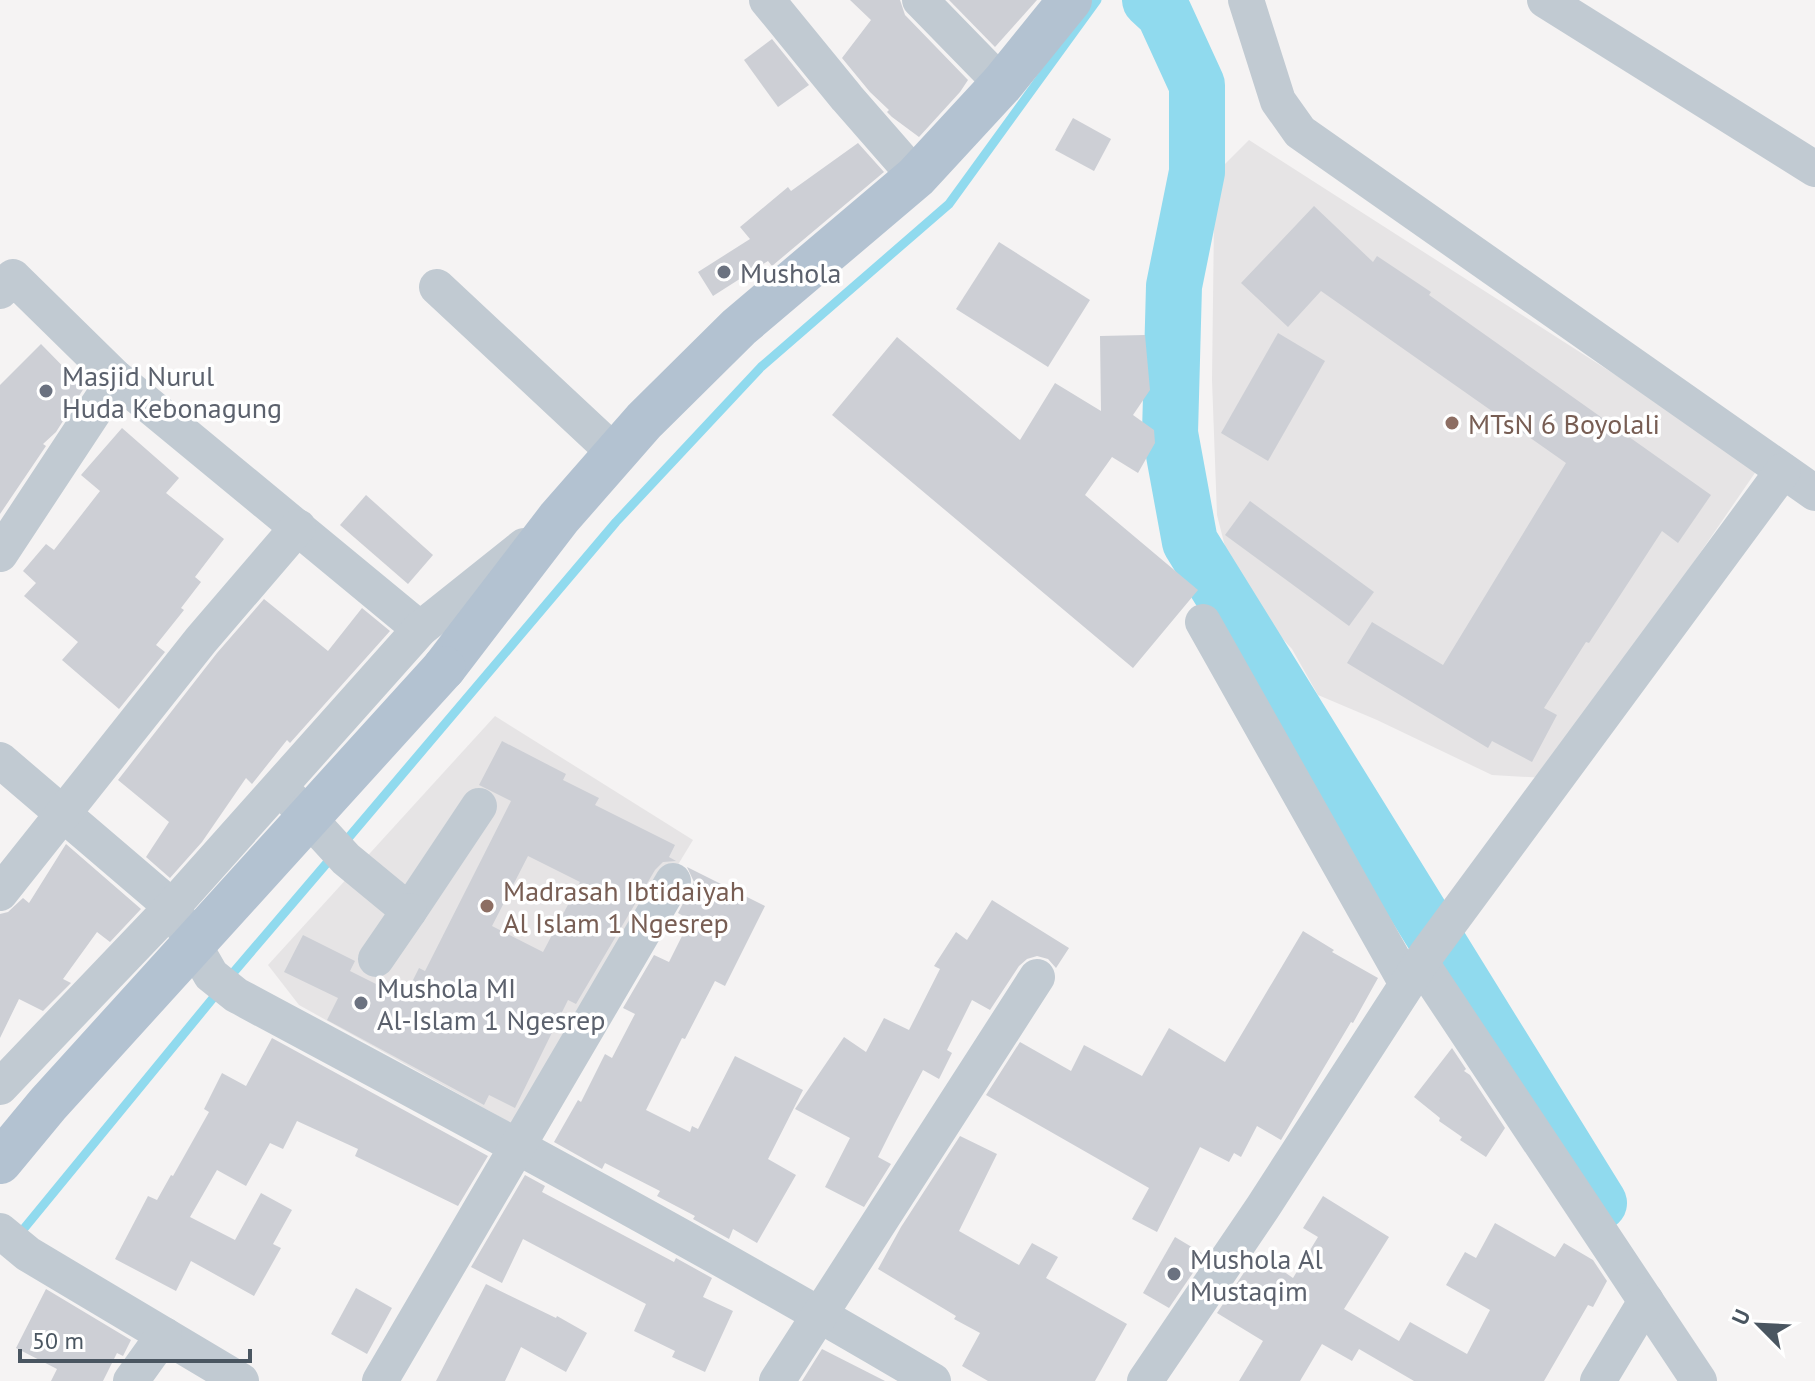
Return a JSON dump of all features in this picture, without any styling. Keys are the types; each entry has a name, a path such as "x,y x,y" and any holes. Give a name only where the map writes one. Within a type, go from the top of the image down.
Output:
{"main road":[{"path":"0,1162 58,1093 444,668 559,518 664,399 739,327 916,177 1002,84 1070,0"}],"street":[{"path":"767,0 916,177"},
{"path":"920,0 1002,84"},
{"path":"1246,0 1278,101 1300,132 1815,493"},
{"path":"1545,0 1815,169"},
{"path":"0,291 13,277 116,378 420,629"},
{"path":"437,287 615,453"},
{"path":"0,554 116,378"},
{"path":"1145,1381 1263,1207 1418,967 1783,471"},
{"path":"0,1087 172,907 420,629 559,518"},
{"path":"0,893 62,811 201,640 298,527"},
{"path":"1203,622 1418,967 1699,1381"},
{"path":"0,760 172,907 224,985 821,1315 933,1381"},
{"path":"280,786 346,859 409,911"},
{"path":"376,959 479,806"},
{"path":"380,1381 673,881"},
{"path":"777,1381 1037,977"},
{"path":"0,1231 28,1254 241,1381"},
{"path":"1598,1381 1646,1301"},
{"path":"131,1381 164,1335"}],"shaded area":[{"name":"MTsN 6 Boyolali","path":"1249,140 1759,467 1546,778 1492,775 1318,695 1292,649 1235,586 1217,515 1212,380 1214,221 1223,166"},
{"name":"Madrasah Ibtidaiyah Al Islam 1 Ngesrep","path":"495,716 693,840 518,1127 299,1005 268,965"}],"building":[{"path":"850,0 900,0 905,15 968,80 919,137 887,112 889,110 842,58 871,20"},
{"path":"949,0 1037,0 995,47"},
{"path":"772,39 809,85 778,107 744,60"},
{"path":"1073,118 1111,139 1094,171 1055,150"},
{"path":"858,143 884,172 772,266 768,261 713,296 698,272 750,239 740,227 788,187 791,191"},
{"path":"1314,206 1373,262 1377,256 1431,292 1429,295 1711,495 1678,543 1662,531 1589,643 1586,642 1544,708 1557,715 1532,762 1492,741 1488,748 1347,663 1372,622 1443,665 1566,463 1321,291 1288,327 1241,283"},
{"path":"999,242 1090,300 1048,367 956,309"},
{"path":"1278,333 1325,361 1268,461 1221,433"},
{"path":"1145,335 1150,390 1133,415 1154,430 1155,443 1138,473 1112,457 1085,495 1198,590 1133,668 832,415 897,337 1020,440 1055,383 1101,411 1100,336"},
{"path":"41,344 84,388 56,432 43,444 46,446 0,514 0,385"},
{"path":"122,428 179,478 166,493 224,539 195,577 201,582 181,608 184,610 156,645 165,652 119,709 62,660 78,642 24,596 36,583 23,571 46,544 54,550 100,491 81,475"},
{"path":"366,495 433,555 408,584 340,525"},
{"path":"1250,501 1374,592 1349,626 1225,535"},
{"path":"264,599 328,651 362,608 390,631 290,743 287,740 252,784 246,778 202,842 170,878 146,857 169,822 118,780 217,653"},
{"path":"502,741 566,774 563,780 599,798 595,805 675,845 669,857 676,861 663,862 655,870 576,1004 568,1000 515,1108 489,1095 484,1105 327,1020 338,998 284,972 303,935 355,961 350,971 404,998 419,968 425,971 511,801 479,785","holes":["528,856 580,882 543,952 492,926"]},
{"path":"66,844 141,909 110,942 97,932 63,979 71,983 43,1011 19,999 0,1038 0,914 8,912 23,898 29,903"},
{"path":"687,867 765,906 725,986 715,981 646,1110 690,1132 692,1126 698,1129 735,1056 803,1090 768,1159 796,1175 757,1243 733,1229 729,1239 657,1196 660,1191 605,1163 602,1169 554,1142 578,1100 581,1102 605,1054 612,1058 635,1014 623,1008 654,955 669,962 690,920 678,913 694,882"},
{"path":"992,900 1069,948 1056,968 1048,959 1037,956 1027,959 990,1010 972,1000 947,1050 952,1053 939,1079 923,1070 895,1123 878,1157 891,1164 864,1207 825,1187 850,1138 795,1109 844,1037 866,1052 884,1018 909,1030 940,969 934,966 956,932 967,940"},
{"path":"1303,931 1378,978 1281,1140 1257,1126 1241,1157 1234,1153 1229,1162 1200,1147 1157,1232 1132,1219 1149,1188 986,1095 1020,1042 1071,1071 1084,1045 1142,1076 1169,1028 1225,1062"},
{"path":"272,1038 488,1156 458,1206 355,1156 358,1149 297,1121 283,1149 270,1143 246,1186 217,1170 190,1217 235,1240 261,1193 292,1210 273,1244 281,1248 254,1296 191,1261 176,1291 115,1259 148,1196 157,1200 173,1176 209,1112 204,1109 222,1073 246,1086"},
{"path":"1452,1048 1466,1069 1464,1071 1470,1075 1505,1128 1486,1157 1460,1140 1462,1137 1439,1121 1440,1118 1414,1097"},
{"path":"960,1136 997,1154 959,1231 1019,1265 1032,1243 1058,1257 1046,1278 1127,1324 1095,1381 988,1381 962,1366 980,1333 878,1269 901,1227"},
{"path":"525,1175 545,1186 542,1192 674,1262 676,1258 712,1278 703,1297 733,1311 705,1372 672,1357 675,1351 634,1331 646,1304 523,1239 502,1283 471,1267"},
{"path":"1323,1196 1389,1237 1344,1309 1399,1341 1410,1322 1467,1354 1490,1310 1446,1285 1465,1252 1476,1258 1495,1223 1555,1257 1564,1243 1593,1260 1607,1281 1593,1307 1588,1305 1544,1381 1414,1381 1359,1349 1352,1361 1322,1344 1300,1381 1239,1381 1263,1341 1217,1313 1257,1253 1293,1278 1318,1237 1303,1228"},
{"name":"Mushola Al Mustaqim","path":"1175,1237 1205,1255 1169,1308 1143,1293"},
{"path":"486,1284 587,1333 566,1372 521,1347 505,1381 436,1381"},
{"path":"356,1288 392,1308 367,1354 331,1334"},
{"path":"46,1289 131,1340 123,1356 117,1353 103,1381 51,1381 57,1369 16,1348"},
{"path":"822,1349 885,1381 802,1381"}],"waterway":[{"path":"344,843 616,522 761,367 949,204 1097,0"},
{"path":"1150,0 1164,13 1197,85 1197,172 1174,286 1170,433 1190,542 1599,1203"},
{"path":"227,980 332,857"},
{"path":"17,1237 218,992"}],"place":[{"name":"Mushola","path":"724,272"},
{"name":"Masjid Nurul Huda Kebonagung","path":"46,391"},
{"name":"MTsN 6 Boyolali","path":"1452,423"},
{"name":"Madrasah Ibtidaiyah Al Islam 1 Ngesrep","path":"487,906"},
{"name":"Mushola MI Al-Islam 1 Ngesrep","path":"361,1003"},
{"name":"Mushola Al Mustaqim","path":"1174,1274"}]}
